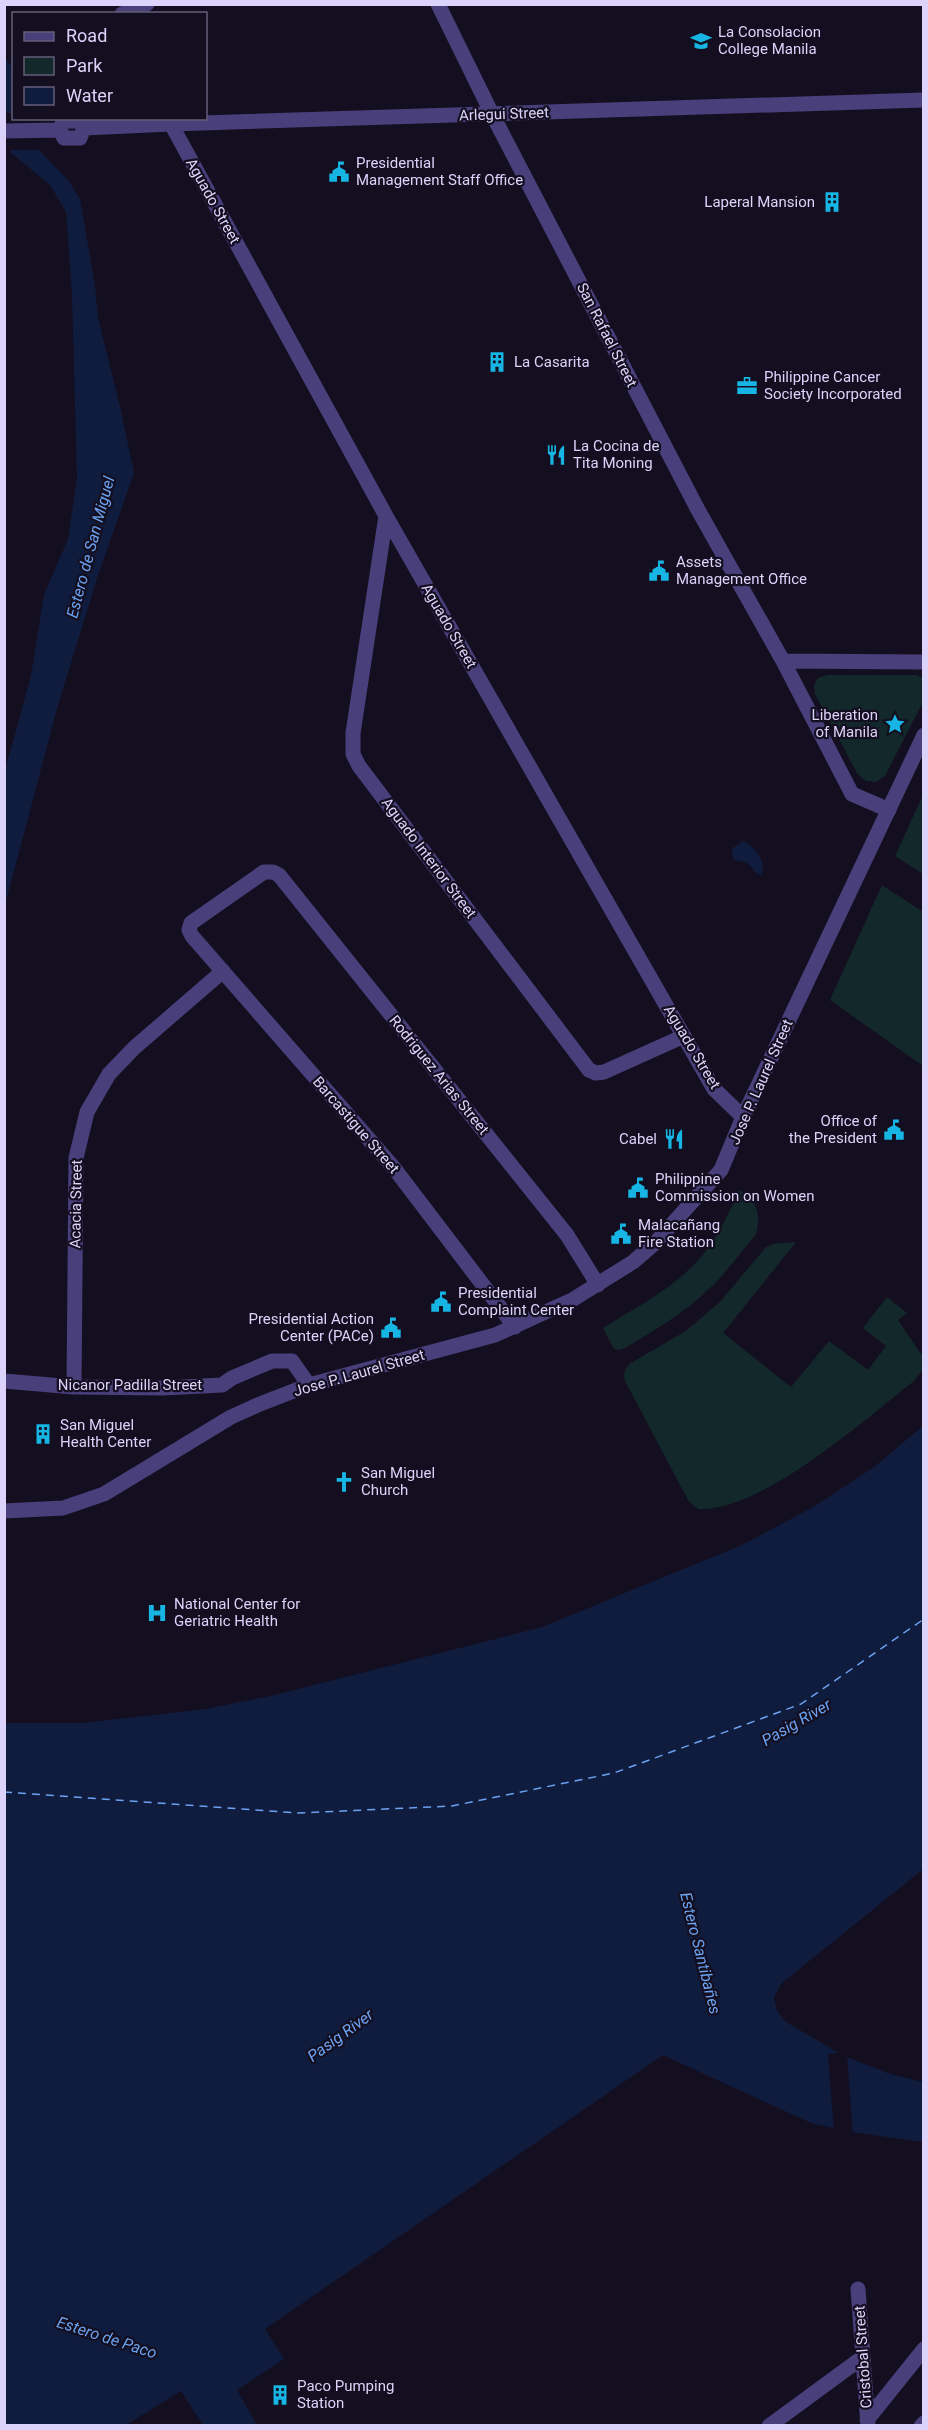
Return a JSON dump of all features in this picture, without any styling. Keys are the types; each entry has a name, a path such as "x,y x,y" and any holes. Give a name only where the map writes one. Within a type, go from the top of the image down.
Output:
{"street":[{"path":"127,12 147,4"},
{"name":"San Rafael Street","path":"438,4 492,114 697,508 783,661 852,794 888,810"},
{"name":"Arlegui Street","path":"4,131 60,130 63,120 81,121 92,125 171,124 924,100"},
{"name":"Aguado Street","path":"171,124 386,516 714,1089 743,1117"},
{"name":"Aguado Interior Street","path":"386,516 353,733 353,754 359,766 589,1070 596,1073 604,1072 684,1036"},
{"path":"783,661 924,662"},
{"name":"Jose P. Laurel Street","path":"4,1511 63,1508 104,1494 231,1417 309,1385 467,1344 515,1327 573,1300 633,1262 655,1243 721,1170 743,1117 924,735"},
{"name":"Rodriguez Arias Street","path":"189,930 191,923 264,872 279,875 567,1235 597,1285"},
{"name":"Barcastigue Street","path":"189,930 394,1168 515,1327"},
{"name":"Acacia Street","path":"74,1387 76,1158 87,1112 109,1074 134,1048 223,971"},
{"name":"Nicanor Padilla Street","path":"4,1382 74,1387 163,1388 222,1385 232,1378 272,1362 292,1360 309,1385"},
{"name":"Cristobal Street","path":"858,2289 867,2423"},
{"path":"867,2423 924,2349"},
{"path":"769,2426 863,2357"}],"green space":[{"path":"827,675 916,675 923,678 923,702 885,776 876,782 866,781 857,773 815,694 814,685 818,678"},
{"path":"923,795 924,874 895,856"},
{"path":"882,885 923,912 923,1066 830,1000"},
{"path":"740,1190 754,1203 756,1208 758,1220 756,1234 710,1288 690,1305 625,1348 614,1349 603,1328 654,1296 690,1269 712,1243"},
{"path":"796,1242 723,1333 791,1387 829,1341 868,1370 886,1346 863,1328 887,1297 907,1313 898,1320 921,1354 923,1353 923,1369 914,1381 868,1418 811,1461 781,1480 752,1496 724,1506 698,1509 688,1500 625,1381 625,1371 631,1363 686,1331 720,1302 766,1247 773,1244"}],"water":[{"name":"Estero de San Miguel","path":"5,58 12,67 12,120 16,120 37,148 68,180 80,199 95,286 98,318 134,473 98,575 58,705 5,905 5,770 31,676 44,595 68,539 77,478 72,293 66,212 50,185 11,153 5,136"},
{"path":"743,841 759,855 762,865 761,875 755,872 749,864 734,860 733,848"},
{"path":"923,1426 923,1869 781,1984 774,1997 777,2011 786,2022 844,2056 890,2074 923,2082 923,2142 851,2132 811,2123 663,2055 265,2329 284,2359 237,2390 257,2425 203,2425 181,2391 126,2425 5,2426 5,1723 83,1723 206,1709 275,1695 542,1627 742,1545 815,1506 874,1467"}],"pier":[{"path":"5,113 12,113 12,120 38,120 39,150 6,150"},
{"path":"843,2052 847,2054 853,2136 834,2132 828,2054"}],"ferry route":[{"path":"4,1792 298,1813 452,1806 614,1773 801,1704 924,1619"}],"place":[{"name":"La Consolacion College Manila","path":"701,41"},
{"name":"Presidential Management Staff Office","path":"339,172"},
{"name":"Laperal Mansion","path":"832,202"},
{"name":"La Casarita","path":"497,362"},
{"name":"Philippine Cancer Society Incorporated","path":"747,386"},
{"name":"La Cocina de Tita Moning","path":"556,455"},
{"name":"Assets Management Office","path":"659,571"},
{"name":"Liberation of Manila","path":"895,724"},
{"name":"Office of the President","path":"894,1130"},
{"name":"Cabel","path":"674,1139"},
{"name":"Philippine Commission on Women","path":"638,1188"},
{"name":"Malacañang Fire Station","path":"621,1234"},
{"name":"Presidential Complaint Center","path":"441,1302"},
{"name":"Presidential Action Center (PACe)","path":"391,1328"},
{"name":"San Miguel Health Center","path":"43,1434"},
{"name":"San Miguel Church","path":"344,1482"},
{"name":"National Center for Geriatric Health","path":"157,1613"},
{"name":"Paco Pumping Station","path":"280,2395"}],"water label":[{"name":"Pasig River","path":"796,1722"},
{"name":"Estero Santibañes","path":"701,1953"},
{"name":"Pasig River","path":"340,2035"},
{"name":"Estero de Paco","path":"107,2337"}]}
